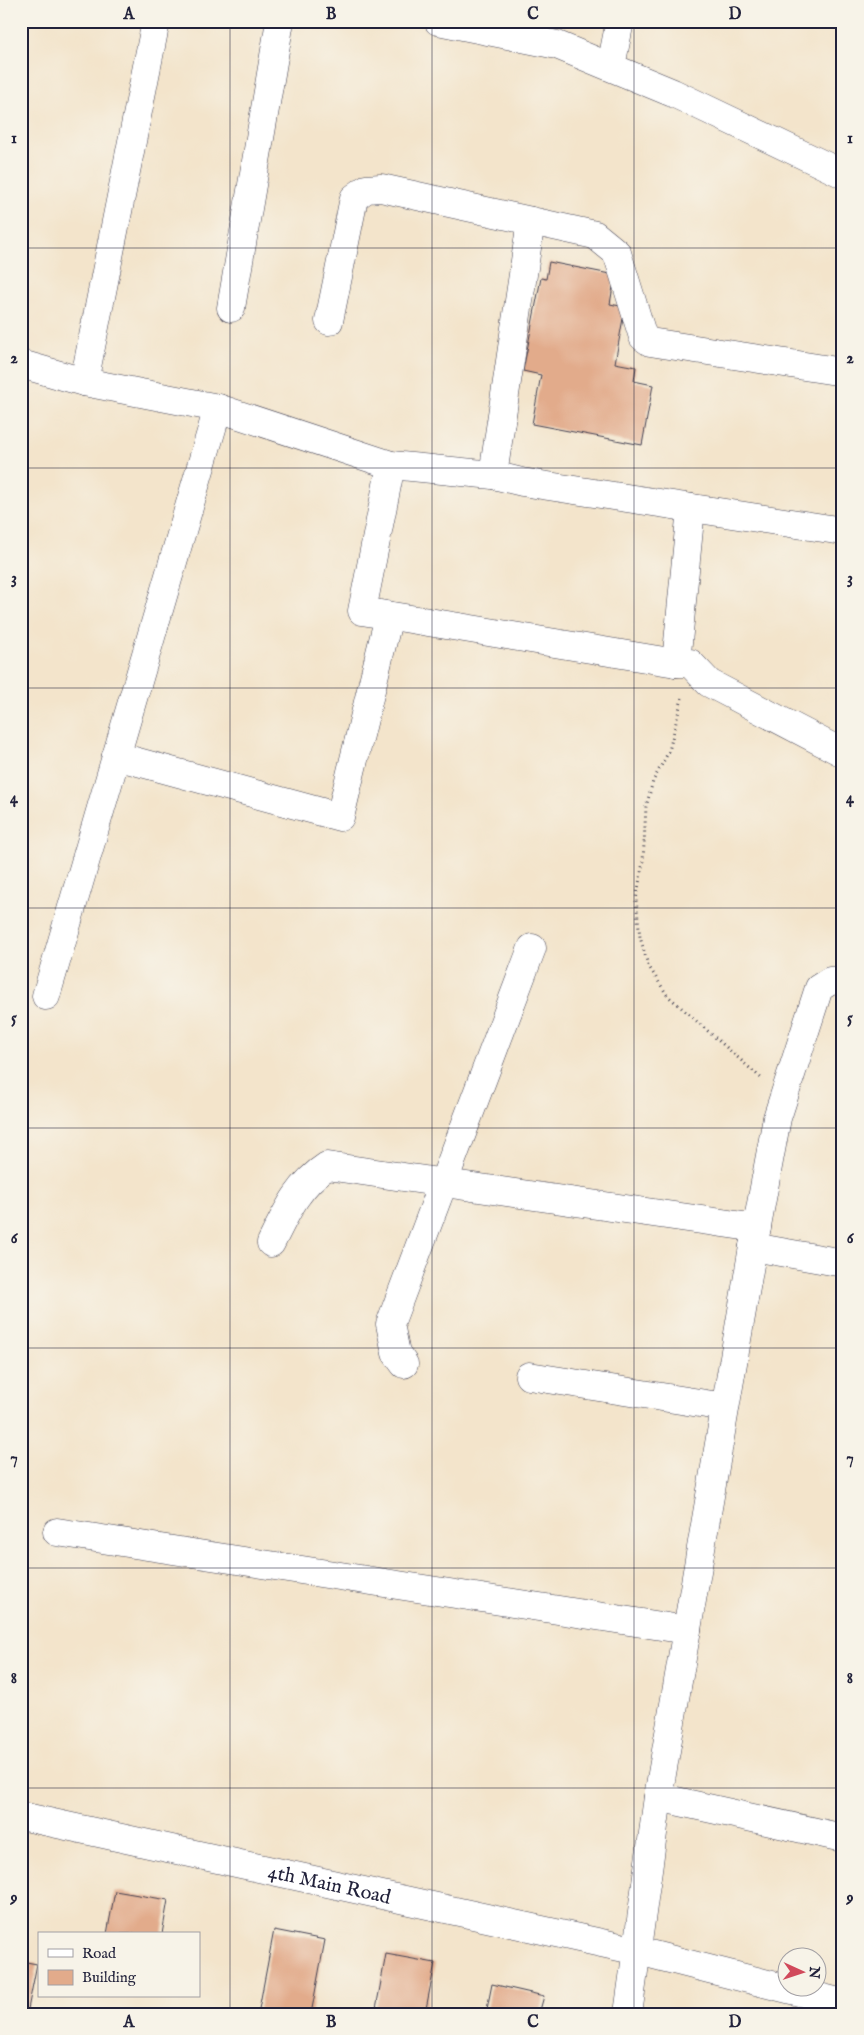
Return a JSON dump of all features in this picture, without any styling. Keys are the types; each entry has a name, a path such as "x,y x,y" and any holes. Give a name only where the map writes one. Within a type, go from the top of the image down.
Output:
{"street":[{"path":"84,382 156,21"},
{"path":"231,308 280,21"},
{"path":"438,21 557,46 611,66 673,93 843,174"},
{"path":"611,66 620,21"},
{"path":"329,321 354,198 366,189 381,188 595,235 609,244 617,253 644,337 650,342 843,372"},
{"path":"493,475 531,221"},
{"path":"21,364 84,382 218,408 391,465 493,475 522,482 843,531"},
{"path":"46,996 218,408"},
{"path":"391,465 362,611 683,663 709,683 843,753"},
{"path":"683,663 692,508"},
{"path":"116,756 340,817 389,616"},
{"path":"404,1364 396,1353 390,1324 532,948"},
{"path":"628,2014 658,1797 755,1237 778,1118 819,988 830,981 843,980"},
{"path":"271,1243 294,1196 314,1174 327,1166 443,1183 755,1237 843,1263"},
{"path":"529,1376 725,1407"},
{"path":"56,1532 687,1630"},
{"path":"658,1797 843,1838"},
{"name":"4th Main Road","path":"21,1816 638,1952 843,2003"}],"path":[{"path":"683,663 669,751 653,781 646,807 643,862 636,900 640,937 648,965 668,995 728,1051 785,1097"}],"building":[{"path":"549,262 615,275 610,304 625,307 615,363 636,367 634,381 653,385 642,445 532,424 541,375 523,371 541,278 546,279"},
{"path":"115,1891 168,1900 162,1932 107,1932"},
{"path":"274,1930 325,1940 311,2014 284,2014 259,2009"},
{"path":"386,1954 435,1963 425,2014 375,2014"},
{"path":"21,1961 37,1964 27,2014 21,2014"},
{"path":"492,1984 544,1996 539,2014 486,2014"}]}
